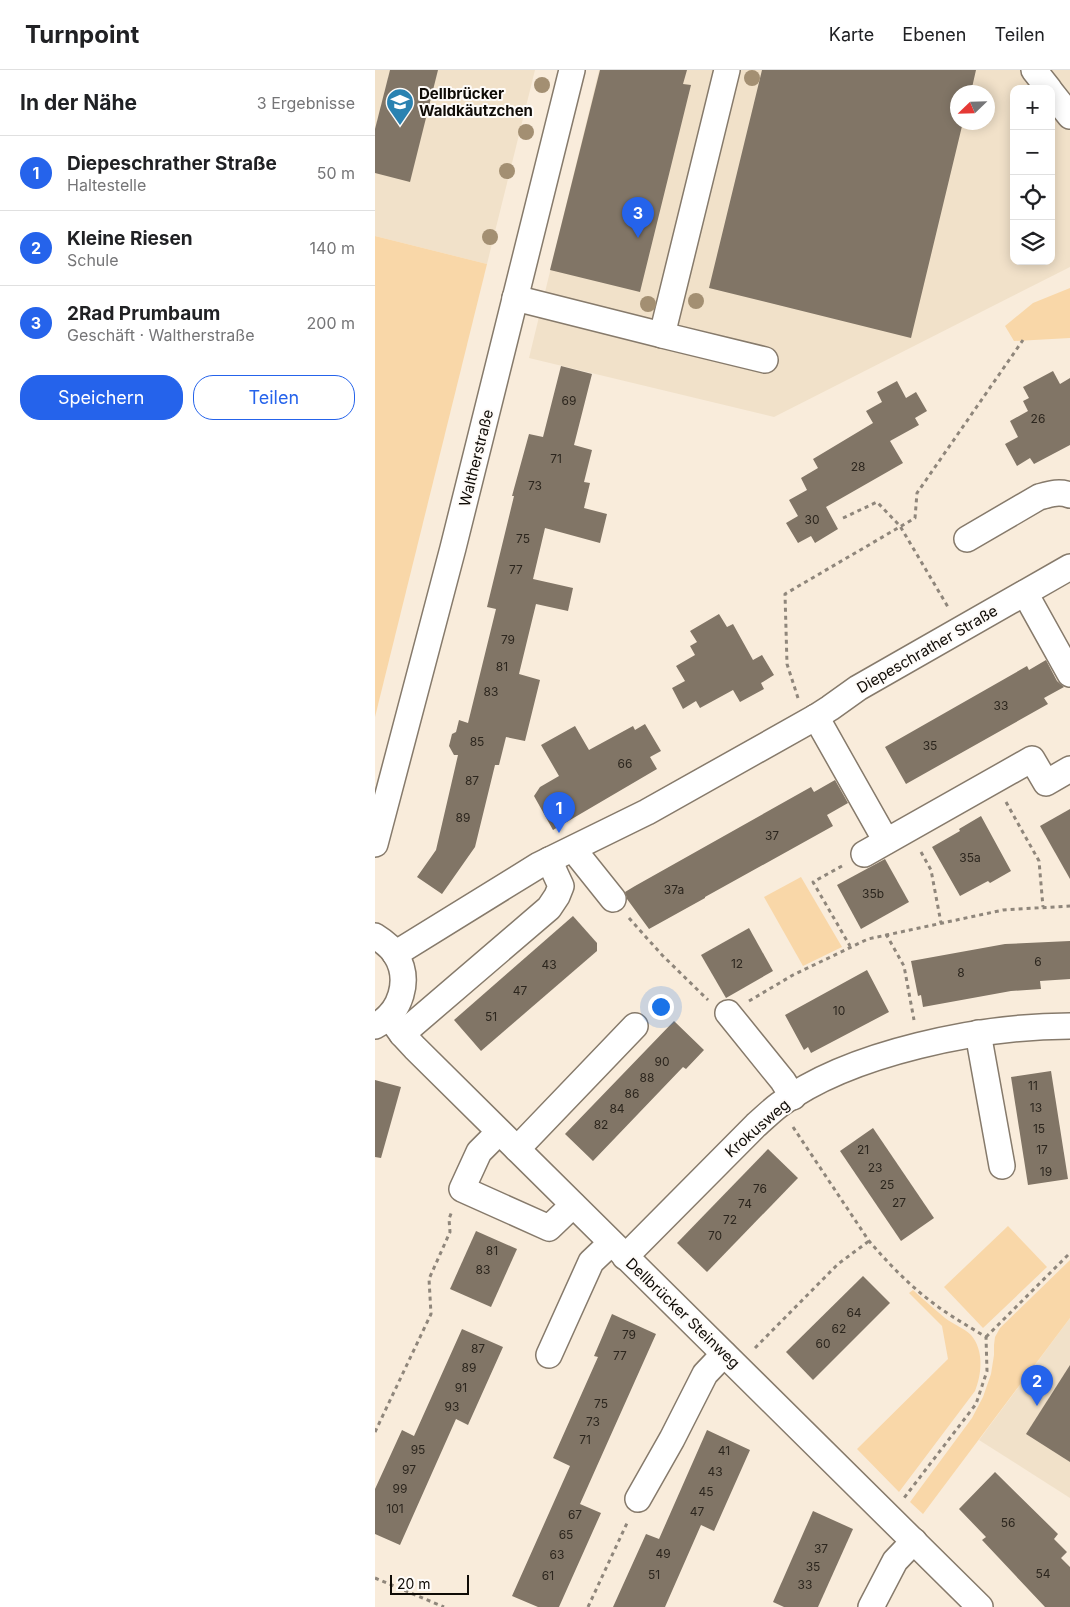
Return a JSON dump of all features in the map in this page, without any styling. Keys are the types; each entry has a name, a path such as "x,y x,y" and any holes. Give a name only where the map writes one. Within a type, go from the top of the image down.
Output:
{"street":[{"name":"Waltherstraße","path":"375,844 453,548 572,70"},
{"path":"662,335 727,70"},
{"path":"1034,70 1046,85"},
{"path":"1055,97 1070,116"},
{"path":"515,298 765,360"},
{"path":"967,539 1039,497 1052,493 1070,495"},
{"name":"Diepeschrather Straße","path":"395,954 549,860 647,812 813,718 858,688 1070,567"},
{"path":"1025,593 1070,674"},
{"path":"813,718 886,841"},
{"path":"864,854 1032,758 1046,783 1070,769"},
{"path":"573,849 613,899"},
{"path":"389,1026 549,908 561,886 549,860"},
{"path":"375,936 395,954 401,966 403,979 402,993 389,1026"},
{"path":"728,1013 783,1082 786,1101"},
{"name":"Dellbrücker Steinweg","path":"389,1026 517,1149 981,1607"},
{"path":"517,1149 635,1026"},
{"name":"Krokusweg","path":"549,1355 591,1262 618,1250 786,1101 823,1080 865,1062 920,1046 978,1033 1070,1026"},
{"path":"978,1033 1002,1166"},
{"path":"499,1132 479,1152 462,1189 549,1228 573,1205"},
{"path":"638,1499 673,1439 705,1374 730,1360"},
{"path":"871,1607 895,1561 914,1541"}],"path":[{"path":"813,718 797,697 787,664 785,594 915,518 917,492 1023,340"},
{"path":"843,518 877,502 900,526 961,629"},
{"path":"994,780 1039,861 1043,907"},
{"path":"908,829 931,870 941,923"},
{"path":"850,946 813,882 864,854"},
{"path":"613,899 662,955 717,1009 728,1013 793,975 850,946 886,934 1003,910 1070,906"},
{"path":"886,934 904,966 920,1046"},
{"path":"786,1101 869,1241 906,1281 933,1303 986,1337"},
{"path":"375,1432 431,1314 429,1279 450,1232 449,1219 462,1189"},
{"path":"730,1360 838,1264 869,1241"},
{"path":"887,1515 905,1497 976,1404 987,1371 986,1337 1070,1253"},
{"path":"589,1607 638,1499"},
{"path":"375,1578 444,1607"}],"shaded area":[{"path":"375,70 535,70 487,264 375,236"},
{"path":"599,70 1070,70 1070,267 774,417 529,358"},
{"path":"375,236 487,264 375,717"},
{"path":"1070,288 1070,338 1014,341 1005,326 1033,303"},
{"path":"801,877 842,947 803,966 764,897"},
{"path":"1008,1226 1047,1267 983,1328 944,1287"},
{"path":"1070,1260 1070,1318 923,1514 910,1502 972,1418 983,1397 991,1374 995,1337 1000,1328"},
{"path":"913,1290 945,1318 971,1335 978,1348 981,1362 975,1391 899,1492 857,1449 948,1359 942,1326 909,1293"},
{"path":"1070,1318 1070,1498 979,1440"}],"building":[{"name":"Dellbrücker Waldkäutzchen","path":"390,70 438,70 410,182 375,173 375,129"},
{"path":"600,70 687,70 683,84 691,85 640,292 550,270"},
{"path":"762,70 976,70 973,85 950,85 950,130 961,130 911,338 709,288"},
{"path":"561,366 592,374 574,445 592,450 584,482 590,483 584,508 607,514 600,543 545,528 533,579 573,588 568,611 536,604 519,674 540,680 525,741 506,737 499,765 495,765 475,847 442,894 417,877 436,850 458,755 454,755 449,746 452,734 456,732 459,720 468,723 496,609 487,607 514,496 512,496 529,434 543,437"},
{"path":"1053,371 1060,384 1070,378 1070,445 1034,464 1030,458 1017,466 1005,444 1018,437 1010,421 1028,411 1023,401 1029,398 1023,387"},
{"path":"897,381 906,398 916,392 927,411 915,418 919,425 890,441 903,463 826,507 838,529 815,543 811,536 798,543 786,523 798,516 789,500 807,490 801,478 818,468 813,459 873,423 866,411 882,402 877,392"},
{"path":"719,614 727,627 733,624 753,660 762,655 774,675 761,683 764,689 740,702 733,690 700,708 696,701 683,709 672,688 685,681 676,666 695,655 690,646 697,642 690,631"},
{"path":"1046,660 1057,681 1064,687 1044,698 1048,704 906,784 885,747 1027,666 1029,670"},
{"path":"645,724 661,751 650,757 657,769 553,830 534,796 540,787 559,776 541,745 575,726 589,750 633,726 635,730"},
{"path":"835,780 848,803 827,815 833,826 649,929 627,899 625,892 635,886 811,787 814,792"},
{"path":"1070,809 1070,879 1040,826"},
{"path":"981,816 1011,871 990,883 988,881 960,896 932,847"},
{"path":"885,859 909,902 861,929 837,885"},
{"path":"573,916 597,943 597,951 481,1051 454,1020"},
{"path":"749,928 773,971 726,998 701,955"},
{"path":"1070,941 1070,979 1040,981 1041,989 1011,991 923,1007 921,995 918,996 911,961 1005,944"},
{"path":"867,970 889,1012 811,1053 808,1047 804,1050 785,1015"},
{"path":"674,1021 704,1050 686,1069 683,1067 593,1161 565,1134"},
{"path":"1051,1071 1068,1179 1028,1185 1011,1077"},
{"path":"375,1080 401,1087 381,1158 375,1157"},
{"path":"873,1128 934,1218 901,1241 840,1151"},
{"path":"768,1149 798,1178 707,1272 677,1243"},
{"path":"476,1231 517,1249 491,1307 450,1289"},
{"path":"863,1276 890,1303 813,1380 786,1352"},
{"path":"612,1314 656,1334 580,1504 601,1513 559,1607 538,1607 512,1596 570,1466 553,1458 598,1357 594,1356"},
{"path":"462,1329 503,1347 468,1425 456,1419 400,1545 375,1534 375,1489 402,1430 414,1436"},
{"path":"1070,1365 1070,1462 1026,1434"},
{"path":"707,1430 750,1450 714,1531 701,1525 665,1607 613,1607 646,1534 659,1539"},
{"path":"995,1472 1058,1534 1054,1539 1067,1552 1061,1558 1070,1567 1070,1607 1045,1607 982,1540 986,1537 959,1509"},
{"path":"813,1511 853,1529 818,1607 784,1607 773,1602"}],"place":[{"name":"Dellbrücker Waldkäutzchen","path":"400,126"},
{"name":"2Rad Prumbaum","path":"638,238"},
{"name":"Diepeschrather Straße","path":"559,833"},
{"name":"Kleine Riesen","path":"1037,1406"}]}
